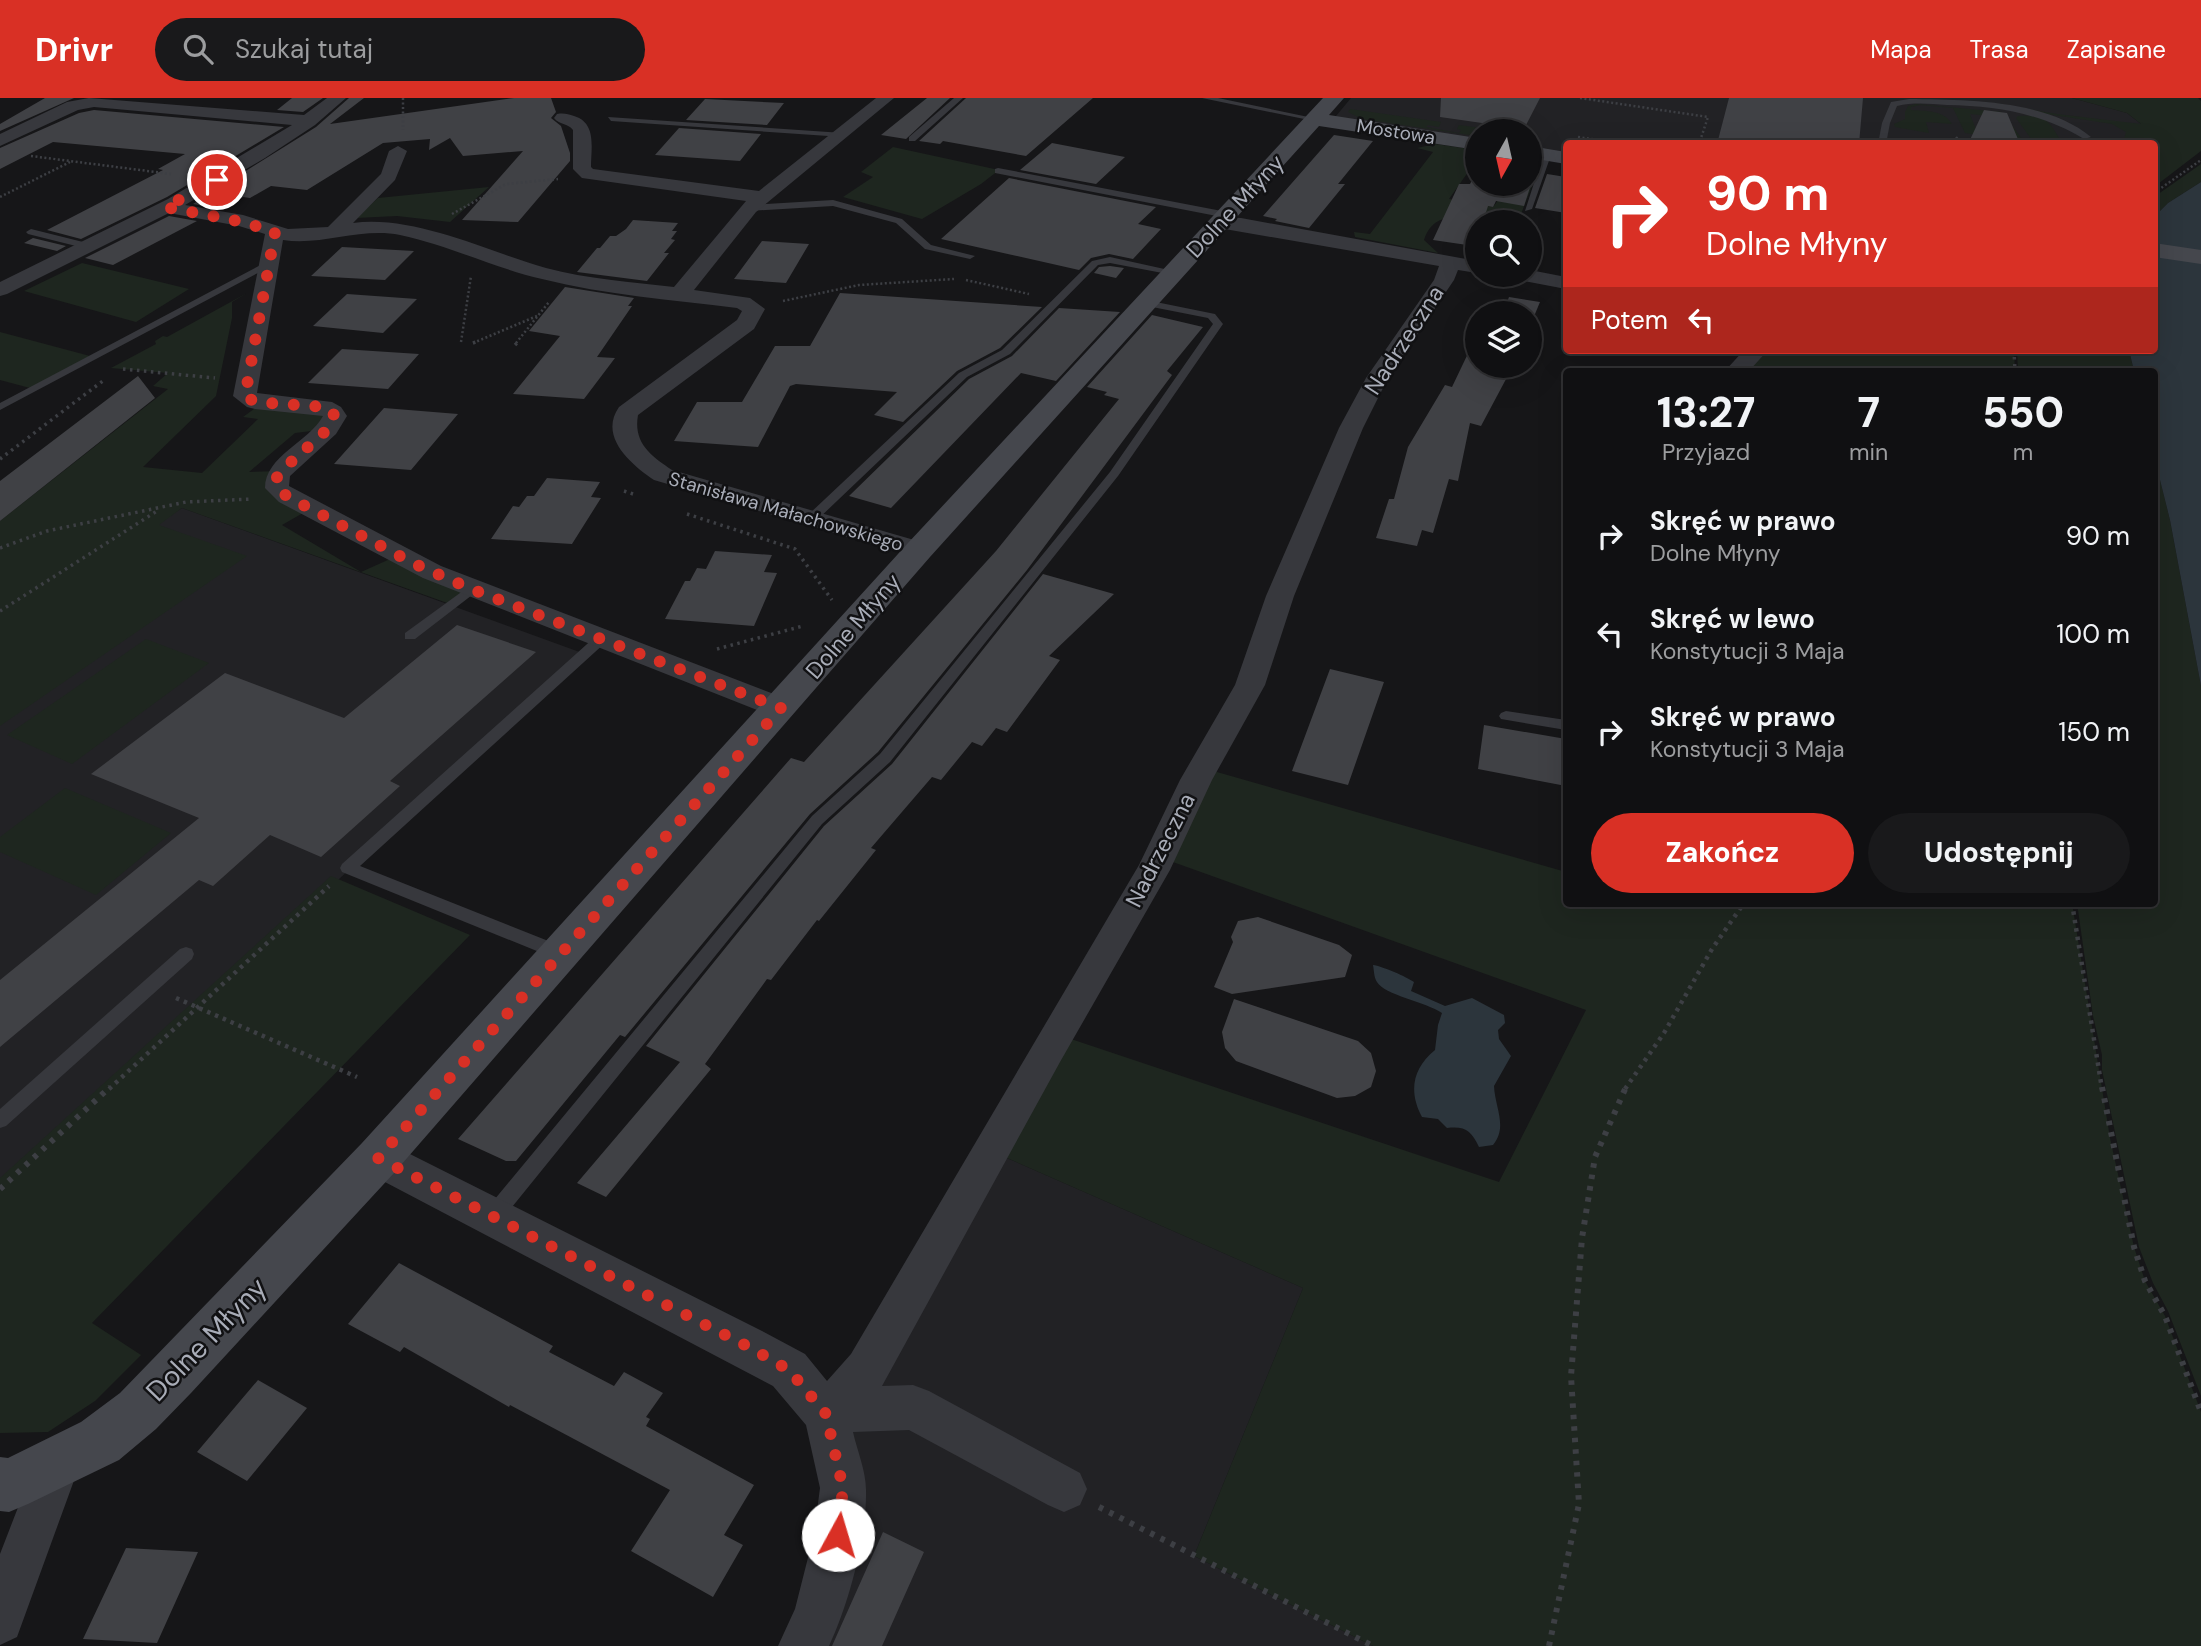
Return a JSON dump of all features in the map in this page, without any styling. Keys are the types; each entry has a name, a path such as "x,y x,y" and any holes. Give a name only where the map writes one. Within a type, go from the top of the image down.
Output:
{"street":[{"path":"0,290 256,158 338,98"},
{"path":"680,294 755,202 843,135 886,98"},
{"path":"0,141 73,106 94,102 309,121"},
{"name":"Mostowa","path":"1324,109 1465,141"},
{"name":"Dolne Młyny","path":"5,1485 57,1464 100,1441 138,1411 378,1158 919,550 1324,109"},
{"path":"564,118 576,122 582,129 582,169 588,174 755,202"},
{"path":"335,230 389,176 398,151"},
{"path":"165,207 303,236 335,230 384,228 414,231 487,258 545,274 743,302 754,309"},
{"name":"Nadrzeczna","path":"1224,219 1465,265"},
{"path":"275,232 257,315 245,396 255,402 324,407 333,412 334,416 328,429 287,464 277,477 277,488 288,497 410,561 471,589 781,708"},
{"path":"2158,251 2201,257"},
{"name":"Nadrzeczna","path":"826,1414 867,1370 1056,1034 1153,870 1196,780 1250,685 1280,596 1351,428 1377,378 1444,280 1450,262"},
{"path":"1542,279 1563,282"},
{"name":"Stanisława Małachowskiego","path":"754,309 746,324 730,337 627,412 623,426 626,443 640,459 663,475 919,550"},
{"path":"1739,368 1753,354"},
{"path":"378,1158 789,1370 826,1414 843,1488 839,1523 818,1615 803,1646"},
{"path":"826,1414 857,1409 913,1407 1064,1489"},
{"path":"0,1620 57,1464"}],"lane":[{"path":"912,139 959,98"},
{"path":"1206,98 1257,108"},
{"path":"1883,140 1892,107 1909,101 2032,112 2057,120 2087,137"},
{"path":"1222,108 1324,109"},
{"path":"611,118 843,135"},
{"path":"1528,209 1548,155"},
{"path":"998,171 1224,219"},
{"path":"755,202 833,202 899,220 928,247 970,256"},
{"path":"31,232 88,246"},
{"path":"812,517 963,375 1006,352 1095,263 1110,260 1173,272"},
{"path":"0,407 270,263"},
{"path":"492,1217 817,820 885,758 1114,474 1218,324 1211,316 1146,303"},
{"path":"410,636 471,589"},
{"path":"560,953 348,868 601,639"},
{"path":"1506,716 1563,725"},
{"path":"0,1121 186,954"}],"path":[{"path":"398,151 402,131 403,98"},
{"path":"1580,98 1708,117 1700,140"},
{"path":"24,155 217,180"},
{"path":"2158,190 2201,160"},
{"path":"0,197 71,161"},
{"path":"448,217 506,184 588,174"},
{"path":"461,342 471,277 477,269"},
{"path":"754,309 859,285 959,278 1057,301"},
{"path":"514,345 555,295"},
{"path":"474,343 538,316"},
{"path":"119,369 220,378"},
{"path":"0,459 108,377"},
{"path":"0,452 9,452"},
{"path":"624,491 648,499"},
{"path":"0,548 47,531 186,502 288,497"},
{"path":"0,611 160,509"},
{"path":"682,512 795,549 835,604"},
{"path":"708,653 747,639 812,624"},
{"path":"0,1189 348,868"},
{"path":"1549,1646 1579,1504 1571,1376 1583,1238 1595,1157 1627,1084 1664,1033 1712,949 1742,907"},
{"path":"2073,907 2106,1113 2134,1247 2145,1281 2165,1315 2201,1412"},
{"path":"150,987 357,1077"},
{"path":"1064,1489 1373,1646"}],"shaded area":[{"path":"1351,98 2072,98 2127,113 2141,124 2134,140 1563,140 1563,158 1542,154 1542,119 1465,119 1465,142 1331,122"},
{"path":"2072,98 2198,98 2201,101 2201,151 2158,184 2158,140 2124,140 2126,132 2112,124 1995,106 1994,103 2141,124 2127,113"},
{"path":"1916,104 2002,112 2023,140 2018,140 2000,117 1970,114 1978,135 1965,133 1953,108 1920,105 1911,107 1911,110 1944,116 1952,124 1926,122 1929,133 1895,127 1894,124 1905,119 1908,106"},
{"path":"1350,109 1441,122 1439,127 1426,127 1459,133 1459,125 1465,126 1465,134 1362,119 1348,112"},
{"path":"2016,118 2041,118 2060,140 2032,140"},
{"path":"1435,144 1465,148 1465,176 1449,199 1493,207 1501,196 1528,196 1523,210 1465,210 1465,218 1438,221 1430,228 1424,240 1438,253 1355,237 1354,232 1370,234 1433,152 1417,148"},
{"path":"893,147 999,170 981,184 922,219 843,197 873,177 861,172"},
{"path":"2201,164 2201,182 2168,203 2158,213 2158,194"},
{"path":"2201,182 2201,686 2170,520 2158,472 2158,368 2133,368 2130,354 2158,354 2158,213 2168,203"},
{"path":"489,187 450,222 397,216 356,218 378,198"},
{"path":"82,263 189,289 136,322 24,291"},
{"path":"247,293 232,302 232,318 216,396 143,467 202,473 258,419 243,417 262,403 324,407 328,429 295,433 249,472 281,471 277,477 310,509 282,525 361,572 399,555 471,589 450,604 182,508 159,525 247,556 0,726 0,521 168,389 153,386 168,373 111,368 156,344 155,341 163,336 167,337"},
{"path":"0,332 90,356 30,388 0,380"},
{"path":"1756,354 2014,354 2015,368 1740,368"},
{"path":"2017,354 2130,354 2133,368 2018,368"},
{"path":"2158,472 2170,520 2201,686 2201,1396 2168,1311 2153,1283 2139,1247 2093,1016 2078,907 2158,907"},
{"path":"182,508 585,654 0,1189 0,626"},
{"path":"146,639 209,663 72,764 7,735"},
{"path":"1203,768 1563,871 1563,907 2073,907 2110,1138 2134,1247 2145,1281 2165,1316 2201,1412 2201,1646 1373,1646 1194,1556 1303,1288 991,1151 1056,1034 1499,1182 1586,1010 1159,857"},
{"path":"65,788 171,833 96,895 0,852 0,837"},
{"path":"331,876 470,935 92,1323 141,1355 95,1401 48,1432 0,1433 0,1178"},
{"path":"1373,965 1411,980 1414,982 1411,991 1445,1006 1472,998 1504,1015 1505,1023 1498,1030 1499,1039 1511,1056 1494,1086 1500,1131 1493,1145 1479,1147 1467,1131 1447,1128 1438,1119 1422,1117 1415,1098 1415,1080 1422,1064 1435,1050 1442,1013 1381,987 1375,978"},
{"path":"991,1151 1303,1288 1194,1556 1373,1646 803,1646 835,1449"}],"building":[{"path":"45,98 74,98 0,131 0,124"},
{"path":"292,98 323,98 303,112 277,110"},
{"path":"349,98 364,98 330,124 514,98 551,98 556,112 551,118 561,126 570,161 518,222 462,220 523,151 463,156 450,138 429,150 430,139 383,143 307,190 271,186 250,198 243,197 221,209 193,204 316,127"},
{"path":"927,98 950,98 906,139 881,135"},
{"path":"966,98 1093,98 1026,156 943,141 940,144 919,141"},
{"path":"1441,98 1540,98 1529,119 1465,121 1440,117"},
{"path":"1729,98 1863,98 1859,140 1718,140"},
{"path":"705,99 784,103 767,125 686,120"},
{"path":"94,110 284,127 167,197 81,239 47,230 163,170 158,169 185,154 53,142 0,169 0,148 79,113"},
{"path":"1984,110 2007,113 2018,140 1970,140"},
{"path":"679,128 761,134 740,161 655,155"},
{"path":"1334,135 1373,141 1338,184 1345,184 1309,228 1263,216"},
{"path":"1052,143 1125,157 1096,184 1020,170"},
{"path":"1547,174 1563,177 1563,213 1535,208 1539,196 1542,196"},
{"path":"1009,178 1156,207 1138,224 1161,229 1133,259 1109,254 1091,258 1079,270 941,239"},
{"path":"1459,184 1465,184 1465,196 1527,196 1524,206 1496,201 1493,207 1488,206 1487,210 1465,210 1465,245 1433,240"},
{"path":"169,216 197,221 113,265 85,258"},
{"path":"633,220 678,223 672,231 677,231 671,239 675,240 664,253 669,253 647,281 577,272 597,248 610,236 616,236 626,229"},
{"path":"33,238 66,246 57,251 24,243"},
{"path":"762,241 809,244 786,283 734,279"},
{"path":"342,247 414,251 385,280 311,276"},
{"path":"1099,267 1124,268 1116,278 1094,273"},
{"path":"565,287 634,298 628,306 632,306 597,357 615,358 584,399 513,394 560,336 529,331"},
{"path":"840,293 1042,307 1000,348 957,371 903,422 874,415 897,392 796,384 790,386 758,447 674,441 697,402 742,402 775,346 810,346"},
{"path":"347,294 417,299 383,333 313,326"},
{"path":"1509,297 1534,301 1508,301"},
{"path":"1059,308 1120,312 1056,381 1021,373 891,508 849,496 969,379 1012,356"},
{"path":"1152,315 1203,327 1167,371 1172,375 1027,570 878,752 810,814 625,1037 620,1035 516,1161 506,1161 458,1139 791,758 804,762 996,551 1119,399 1104,395 1107,392 1087,387"},
{"path":"342,349 419,354 388,389 308,383"},
{"path":"1465,360 1465,378 1507,378 1481,426 1470,423 1458,481 1449,479 1433,533 1422,530 1417,546 1376,538 1389,499 1394,499 1408,447 1445,385 1452,387"},
{"path":"138,376 155,398 0,521 0,481"},
{"path":"384,408 458,414 411,470 334,464"},
{"path":"547,478 600,482 591,497 601,498 572,544 491,539 513,506 519,507 527,496 534,496"},
{"path":"715,551 772,555 764,572 777,573 754,626 665,619 685,581 690,581 697,568 706,569"},
{"path":"1043,574 1114,594 1049,656 1060,660 1007,732 996,728 982,746 972,742 941,780 932,777 871,848 876,850 771,980 767,979 705,1064 711,1069 606,1197 577,1183 680,1062 646,1046 824,826 892,764"},
{"path":"457,625 536,652 390,781 400,786 321,857 270,835 213,886 199,880 0,1047 0,980 199,818 91,774 225,673 344,718"},
{"path":"1330,669 1384,682 1348,785 1292,771"},
{"path":"1484,725 1563,738 1563,785 1478,769"},
{"path":"1258,917 1339,945 1352,955 1345,977 1232,994 1214,987 1233,942 1231,937 1238,921"},
{"path":"1234,999 1358,1041 1371,1053 1376,1071 1371,1087 1355,1096 1337,1098 1236,1061 1225,1048 1222,1032"},
{"path":"399,1263 553,1346 549,1352 614,1386 624,1372 663,1393 646,1417 650,1419 646,1426 754,1485 724,1535 743,1545 713,1597 631,1551 670,1490 510,1405 509,1407 404,1347 400,1352 348,1324"},
{"path":"258,1380 307,1408 247,1481 197,1452"},
{"path":"883,1532 924,1552 882,1646 832,1646"},
{"path":"126,1548 198,1552 157,1643 83,1639"}],"route":[{"path":"217,180 165,207 243,222 275,232 257,315 245,396 255,402 324,407 333,412 334,416 332,425 281,471 277,477 277,488 310,509 432,572 781,708 378,1158 789,1370 826,1414 843,1488 838,1535"}]}
